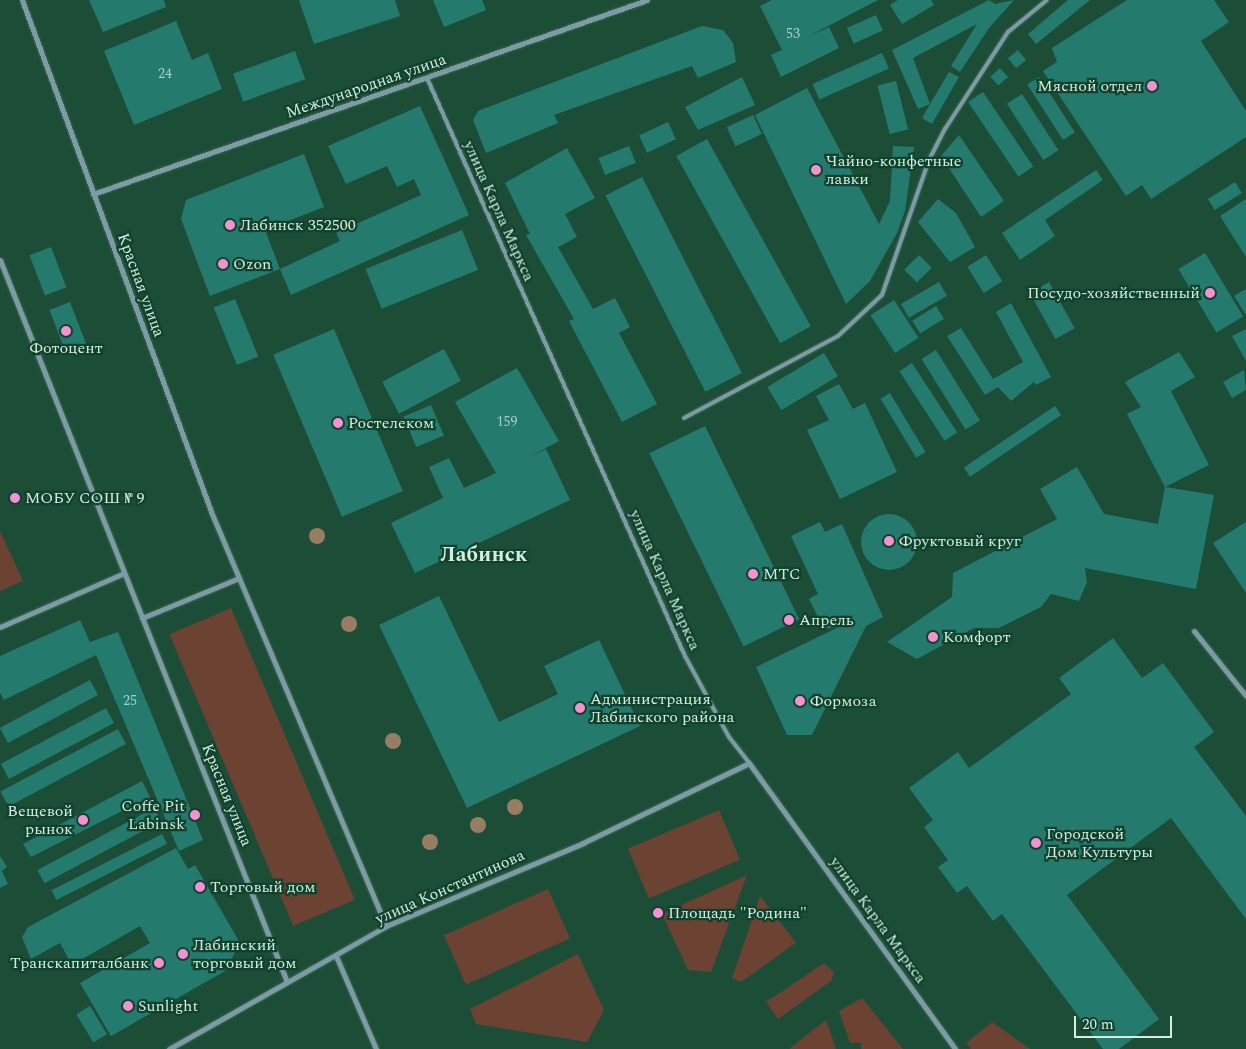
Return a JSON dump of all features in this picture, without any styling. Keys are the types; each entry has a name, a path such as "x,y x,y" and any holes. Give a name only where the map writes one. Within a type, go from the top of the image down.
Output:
{"street":[{"name":"Красная улица","path":"22,0 93,194 239,578 386,926"},
{"name":"Международная улица","path":"93,194 647,0"},
{"name":"Красная улица","path":"0,260 287,982"},
{"path":"0,627 124,573"},
{"path":"142,618 239,578"},
{"path":"1194,631 1246,696"},
{"name":"улица Константинова","path":"169,1049 386,926 583,843 749,763"},
{"name":"улица Карла Маркса","path":"749,763 955,1049"},
{"path":"336,956 376,1049"}],"lane":[{"path":"684,418 838,336 882,295 929,160 945,129 1008,32 1047,0"},
{"name":"улица Карла Маркса","path":"427,78 685,656 729,737 749,763"}],"shaded area":[{"path":"0,531 23,581 0,591"},
{"path":"231,608 355,900 293,926 169,634"},
{"path":"719,810 740,860 649,898 628,849"},
{"path":"747,875 711,972 688,970 662,914"},
{"path":"548,889 570,938 466,985 444,935"},
{"path":"760,896 796,943 741,982 732,978"},
{"path":"578,954 604,1010 587,1042 476,1024 470,1009"},
{"path":"824,963 834,972 831,981 778,1019 766,1002"},
{"path":"862,998 903,1049 861,1049 861,1043 850,1043 839,1011"},
{"path":"826,1020 836,1049 790,1049 790,1048"},
{"path":"992,1022 1030,1049 971,1049 966,1043"}],"building":[{"path":"89,0 164,0 166,7 103,32"},
{"path":"299,0 395,0 400,16 314,44"},
{"path":"433,0 482,0 486,10 444,27"},
{"path":"772,0 878,0 807,37 829,27 839,48 781,77 771,55 782,50 760,6"},
{"path":"898,0 931,0 934,5 902,24 890,5"},
{"path":"989,0 995,4 1014,0 989,28 960,72 951,66 977,24 913,58 930,104 918,109 892,50"},
{"path":"1068,0 1090,0 1036,44 1028,34"},
{"name":"Мясной отдел","path":"1127,0 1214,0 1229,22 1201,41 1246,111 1246,137 1151,199 1142,185 1126,196 1043,71 1057,62 1052,48"},
{"path":"876,15 883,31 854,44 847,28"},
{"path":"176,21 192,60 208,53 222,89 134,125 104,51"},
{"path":"702,26 723,30 733,43 736,62 698,78 692,66 554,115 558,123 486,153 473,120 478,111"},
{"path":"1018,50 1026,60 1016,68 1008,58"},
{"path":"295,51 305,79 243,102 233,74"},
{"path":"882,53 889,69 819,99 813,84"},
{"path":"1000,68 1008,77 998,86 990,77"},
{"path":"949,72 959,77 932,124 922,118"},
{"path":"742,77 755,105 698,130 685,107"},
{"path":"1039,77 1075,132 1063,140 1027,85"},
{"path":"896,81 908,130 890,134 878,86"},
{"name":"Чайно-конфетные лавки","path":"807,88 879,224 890,201 893,146 914,147 905,211 897,233 870,281 846,304 755,115"},
{"path":"983,92 1033,167 1018,177 968,102"},
{"path":"1022,94 1058,150 1043,160 1007,104"},
{"path":"420,106 469,215 291,295 280,269 340,241 336,233 421,195 414,179 397,187 387,166 346,184 328,146"},
{"path":"753,115 762,134 736,146 727,127"},
{"path":"668,122 676,139 647,153 639,136"},
{"path":"959,135 1004,201 981,217 941,156"},
{"path":"707,139 811,326 780,343 676,156"},
{"path":"629,146 636,163 605,175 598,158"},
{"path":"567,148 595,198 565,214 577,237 558,247 593,309 615,298 630,327 619,333 657,404 622,422 569,321 574,319 526,235 530,234 505,183"},
{"name":"Лабинск 352500","path":"304,154 324,207 265,230 280,269 210,296 181,219 186,200"},
{"path":"1096,170 1103,180 1045,220 1055,236 1020,260 1002,233"},
{"path":"642,177 742,373 705,392 605,196"},
{"path":"1235,182 1242,193 1215,210 1208,199"},
{"path":"938,199 956,213 975,247 950,262 918,222"},
{"path":"1246,199 1246,257 1220,216"},
{"path":"462,230 478,270 382,309 366,269"},
{"path":"51,247 66,287 45,295 30,255"},
{"name":"Посудо-хозяйственный","path":"1205,253 1243,316 1217,332 1178,269"},
{"path":"919,255 932,268 917,283 904,270"},
{"path":"986,255 1002,281 984,293 967,267"},
{"path":"939,282 947,296 909,318 901,304"},
{"path":"1049,282 1075,328 1055,339 1030,293"},
{"path":"1246,289 1246,315 1234,296"},
{"path":"235,299 258,356 237,365 214,308"},
{"path":"894,300 919,338 895,353 871,315"},
{"path":"70,302 87,347 67,355 49,310"},
{"path":"1011,303 1051,377 1036,385 1034,382 1011,401 998,387 985,395 947,336 961,328 993,379 1023,362 996,312"},
{"path":"936,306 944,319 920,334 912,321"},
{"name":"Ростелеком","path":"334,329 403,491 342,517 273,355"},
{"path":"1246,329 1246,361 1232,336"},
{"path":"444,349 461,381 399,414 382,382"},
{"path":"936,350 980,420 966,429 922,359"},
{"path":"1179,352 1195,377 1171,391 1209,465 1165,487 1127,414 1141,407 1125,382"},
{"path":"824,353 838,376 781,410 767,387"},
{"path":"912,363 957,433 945,441 899,371"},
{"path":"517,368 559,441 531,456 546,449 570,500 415,573 391,523 443,498 429,467 449,458 464,488 496,473 455,402"},
{"path":"1244,370 1246,390 1232,398 1223,382"},
{"path":"839,384 853,409 865,403 897,472 840,499 807,430 829,420 816,396"},
{"path":"890,393 926,452 916,458 881,399"},
{"path":"431,405 444,435 416,447 403,417"},
{"path":"1055,406 1061,415 970,477 964,468"},
{"path":"705,426 799,619 744,646 649,453"},
{"path":"1077,467 1104,514 1158,524 1165,487 1214,495 1196,589 1085,568 1087,582 1079,601 1051,594 1041,607 999,628 974,628 917,659 887,642 952,597 953,573 1057,519 1040,489"},
{"name":"Фруктовый круг","path":"883,514 895,514 905,518 913,526 917,542 913,558 905,566 895,570 883,570 873,566 865,558 861,548 861,536 865,526 873,518"},
{"path":"820,522 825,532 842,524 883,617 866,626 812,735 787,735 756,667 841,626 824,629 809,599 818,594 791,536"},
{"path":"1246,522 1246,593 1213,543"},
{"name":"Администрация Лабинского района","path":"439,596 499,722 558,694 544,666 599,640 640,726 467,808 379,625"},
{"path":"80,620 90,642 118,632 203,840 179,851 96,655 4,700 0,693 0,656"},
{"name":"Городской Дом Культуры","path":"1113,638 1142,678 1163,663 1214,732 1194,747 1246,816 1246,919 1171,818 1067,895 1159,1019 1119,1049 1103,1049 1002,914 993,921 967,886 957,893 938,867 948,860 924,827 933,820 909,788 958,752 969,768 1071,694 1059,678"},
{"path":"90,680 98,695 8,743 0,728"},
{"path":"106,708 114,723 9,779 1,764"},
{"path":"118,729 126,744 9,806 1,791"},
{"path":"142,781 150,797 31,857 23,844"},
{"path":"154,808 161,821 44,883 37,870"},
{"path":"162,834 167,844 57,900 52,890"},
{"name":"Лабинский торговый дом","path":"176,848 188,869 195,865 240,943 225,971 111,1036 80,983 150,943 140,926 72,965 60,943 31,959 22,937 28,927"},
{"path":"0,856 7,867 2,871 8,884 0,888"},
{"path":"90,1006 107,1034 93,1043 76,1014"}],"place":[{"name":"Мясной отдел","path":"1152,86"},
{"name":"Чайно-конфетные лавки","path":"816,170"},
{"name":"Лабинск 352500","path":"230,225"},
{"name":"Ozon","path":"223,264"},
{"name":"Посудо-хозяйственный","path":"1210,293"},
{"name":"Фотоцент","path":"66,331"},
{"name":"Ростелеком","path":"338,423"},
{"name":"МОБУ СОШ № 9","path":"15,498"},
{"name":"Фруктовый круг","path":"889,541"},
{"name":"МТС","path":"753,574"},
{"name":"Апрель","path":"789,620"},
{"name":"Комфорт","path":"933,637"},
{"name":"Формоза","path":"800,701"},
{"name":"Администрация Лабинского района","path":"580,708"},
{"name":"Coffe Pit Labinsk","path":"195,815"},
{"name":"Вещевой рынок","path":"83,820"},
{"name":"Городской Дом Культуры","path":"1036,843"},
{"name":"Торговый дом","path":"200,887"},
{"name":"Площадь \"Родина\"","path":"658,913"},
{"name":"Лабинский торговый дом","path":"183,954"},
{"name":"Транскапиталбанк","path":"159,963"},
{"name":"Sunlight","path":"128,1006"}],"district":[{"name":"Лабинск","path":"484,555"}]}
